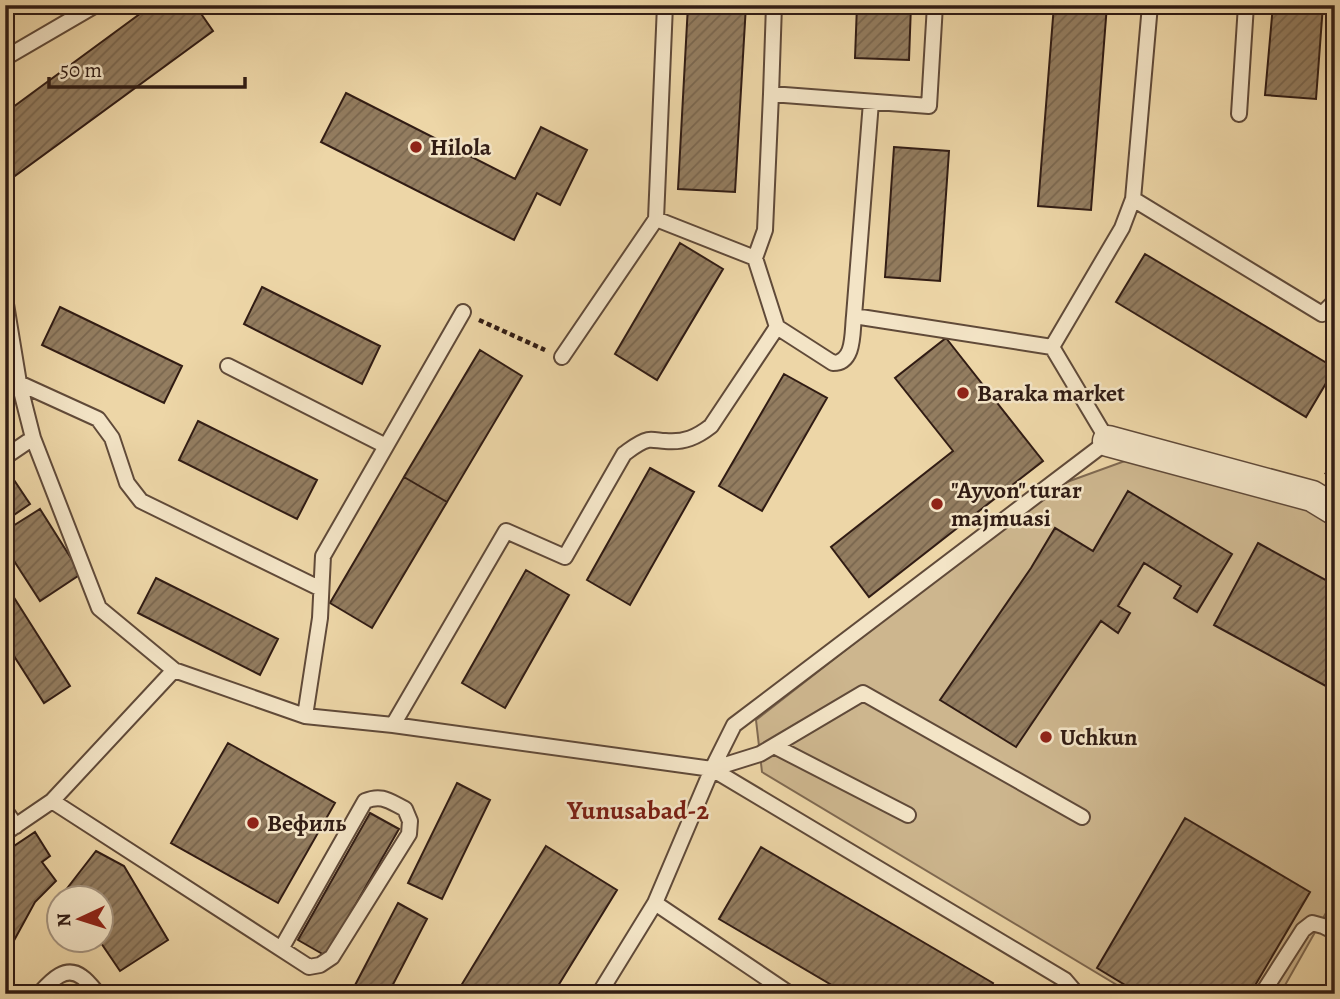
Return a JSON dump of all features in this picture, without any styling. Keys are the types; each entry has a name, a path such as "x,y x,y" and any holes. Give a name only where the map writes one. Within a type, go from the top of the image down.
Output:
{"street":[{"path":"1108,441 1312,496 1335,510"}],"lane":[{"path":"5,58 96,5"},
{"path":"562,358 656,219 665,5"},
{"path":"774,5 765,230 755,258 777,327 833,363 840,363 850,353 871,102"},
{"path":"771,94 929,106 935,5"},
{"path":"1052,347 1122,228 1133,199 1150,5"},
{"path":"1239,114 1246,5"},
{"path":"1133,199 1322,314 1335,300"},
{"path":"656,219 755,258"},
{"path":"5,298 19,383 33,438 99,608 174,670 305,716 393,725 712,769 1065,980 1077,994"},
{"path":"305,716 320,618 323,556 463,312"},
{"path":"855,316 1052,347"},
{"path":"393,725 506,531 565,557 624,454 648,440 676,442 699,435 711,426 777,327"},
{"path":"599,994 655,903 712,769 734,725 1108,441 1052,347"},
{"path":"228,366 386,446"},
{"path":"19,383 98,419 112,438 127,483 141,501 321,589"},
{"path":"5,457 33,438"},
{"path":"5,810 10,830 52,801 174,670"},
{"path":"712,769 760,754 863,693 1082,817"},
{"path":"774,746 908,815"},
{"path":"52,801 309,967 320,965 332,957 409,834 410,821 405,809 383,797 373,797 365,801 281,948"},
{"path":"655,903 790,994"},
{"path":"1262,994 1303,930 1312,923 1335,932"},
{"path":"39,994 57,975 73,972 83,977 98,994"}],"path":[{"path":"463,312 562,358"}],"shaded area":[{"name":"Uchkun","path":"1133,458 1285,495 1335,527 1335,906 1331,904 1280,994 1132,994 762,772 756,720 1056,486"}],"building":[{"path":"152,5 195,5 213,31 12,178 5,168 5,113"},
{"path":"688,5 746,5 735,192 678,189"},
{"path":"857,5 911,5 909,60 855,58"},
{"path":"1054,5 1107,5 1091,210 1038,206"},
{"path":"1273,5 1323,5 1316,99 1265,95"},
{"path":"346,93 515,179 541,127 587,150 560,205 537,193 514,240 321,142"},
{"path":"894,147 949,151 940,281 885,277"},
{"path":"680,243 723,269 657,380 615,354"},
{"path":"1145,254 1335,368 1306,417 1116,302"},
{"path":"262,287 380,346 362,384 244,324"},
{"path":"60,307 182,366 164,403 42,345"},
{"name":"\"Ayvon\" turar majmuasi","path":"946,338 1043,461 869,597 831,547 953,451 895,378"},
{"path":"480,350 522,376 447,502 404,477"},
{"path":"784,374 827,398 762,511 719,486"},
{"path":"198,421 317,480 297,519 179,460"},
{"path":"650,468 694,492 630,605 587,580"},
{"path":"5,469 30,504 5,521"},
{"path":"404,477 447,502 372,628 330,603"},
{"path":"1128,491 1232,554 1197,612 1174,598 1181,586 1144,563 1118,606 1130,613 1118,633 1101,621 1016,747 940,700 1031,568 1055,528 1093,551"},
{"path":"40,509 81,574 40,601 5,547 5,531"},
{"path":"1258,543 1335,585 1335,691 1214,625"},
{"path":"526,570 569,595 505,708 462,683"},
{"path":"156,578 278,639 260,675 138,613"},
{"path":"13,596 70,686 44,703 5,642 5,602"},
{"name":"Вефиль","path":"228,743 335,803 278,903 171,843"},
{"path":"457,783 490,800 442,899 408,883"},
{"path":"370,813 399,829 326,956 298,940"},
{"path":"1185,818 1310,892 1250,994 1140,994 1097,968"},
{"path":"35,832 50,856 42,862 56,881 46,884 46,891 35,902 5,957 5,852"},
{"path":"546,846 617,890 553,994 456,994"},
{"path":"761,847 993,983 987,994 847,994 719,919"},
{"path":"96,851 124,866 168,940 120,971 108,954 116,954 116,884 70,884"},
{"path":"398,903 427,919 388,994 357,994 352,991"}],"place":[{"name":"Hilola","path":"416,147"},
{"name":"Baraka market","path":"963,393"},
{"name":"\"Ayvon\" turar majmuasi","path":"937,504"},
{"name":"Uchkun","path":"1046,737"},
{"name":"Вефиль","path":"253,823"}],"district":[{"name":"Yunusabad-2","path":"638,810"}]}
